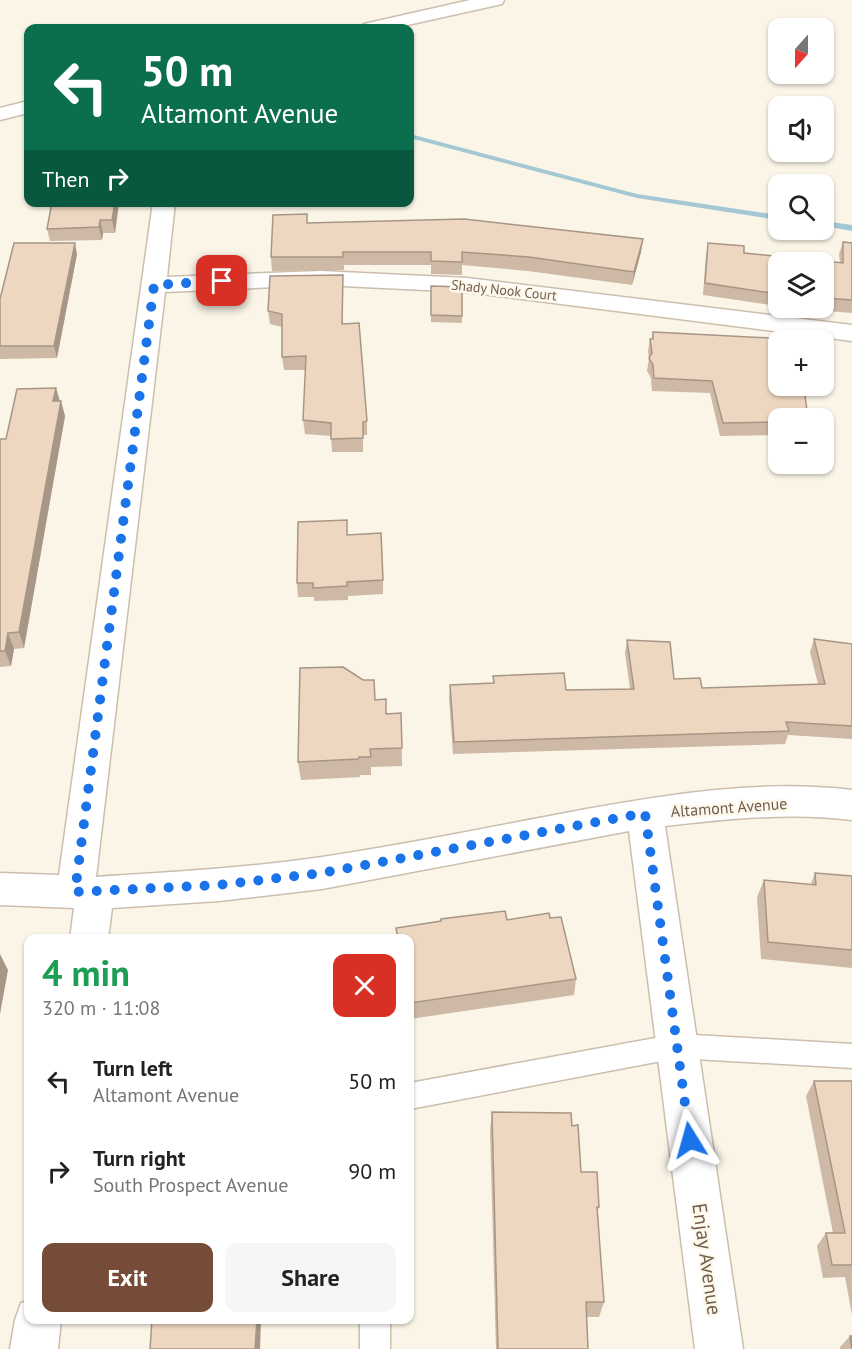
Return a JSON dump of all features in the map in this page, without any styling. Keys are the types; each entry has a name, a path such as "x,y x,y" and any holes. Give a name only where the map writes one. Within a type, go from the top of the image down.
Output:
{"street":[{"path":"389,24 495,0"},
{"path":"0,114 24,108"},
{"path":"88,934 85,892 163,207"},
{"name":"Shady Nook Court","path":"154,285 321,278 467,285 852,333"},
{"name":"Altamont Avenue","path":"0,889 85,892 219,885 322,873 645,813 738,803 828,802 852,805"},
{"name":"Enjay Avenue","path":"645,813 719,1349"},
{"path":"34,1349 37,1324"}],"lane":[{"path":"414,1095 678,1046 852,1056"},
{"path":"375,1324 375,1349"}],"building":[{"path":"51,207 114,207 112,220 100,220 99,227 47,229"},
{"path":"307,214 307,223 464,219 643,239 634,272 529,257 462,252 462,262 431,261 431,252 343,252 343,257 271,257 273,215"},
{"path":"843,242 852,243 852,300 834,299 834,262 843,263"},
{"path":"14,243 75,243 54,346 0,346 0,299"},
{"path":"708,243 744,246 744,253 768,255 768,292 705,283"},
{"path":"343,275 342,324 359,323 367,421 363,422 363,438 331,439 331,423 303,420 306,356 282,357 282,314 268,311 270,276"},
{"path":"431,286 462,287 462,316 431,315"},
{"path":"653,332 768,338 768,396 805,396 807,408 768,408 768,422 723,423 712,381 654,378 653,365 649,358 652,353 650,339 653,339"},
{"path":"56,388 53,401 61,401 19,632 8,633 5,651 0,651 0,439 6,439 17,389"},
{"path":"347,520 347,535 381,533 383,580 347,582 347,586 313,588 313,583 297,583 298,522"},
{"path":"814,639 852,644 852,726 786,722 789,731 454,742 450,685 494,683 493,676 564,673 566,690 634,689 627,640 670,642 674,679 700,678 702,688 825,684"},
{"path":"343,667 363,680 374,680 375,700 386,699 386,714 401,713 402,748 370,749 371,757 359,757 358,759 298,762 300,668"},
{"path":"815,873 852,876 852,950 768,942 764,880 816,885"},
{"path":"505,911 507,920 549,913 550,918 561,917 576,979 414,1002 414,934 397,934 396,928 441,921 441,919"},
{"path":"814,1081 852,1081 852,1265 832,1265 826,1233 845,1233"},
{"path":"492,1112 571,1113 572,1126 578,1125 581,1172 597,1172 599,1207 597,1207 604,1302 586,1302 588,1349 498,1349"},
{"path":"152,1324 257,1324 255,1349 150,1349"}],"waterway":[{"path":"414,137 637,196 768,216"},
{"path":"834,225 852,228"}],"route":[{"path":"222,281 154,285 75,892 94,893 219,885 322,873 645,813 690,1140"}]}
